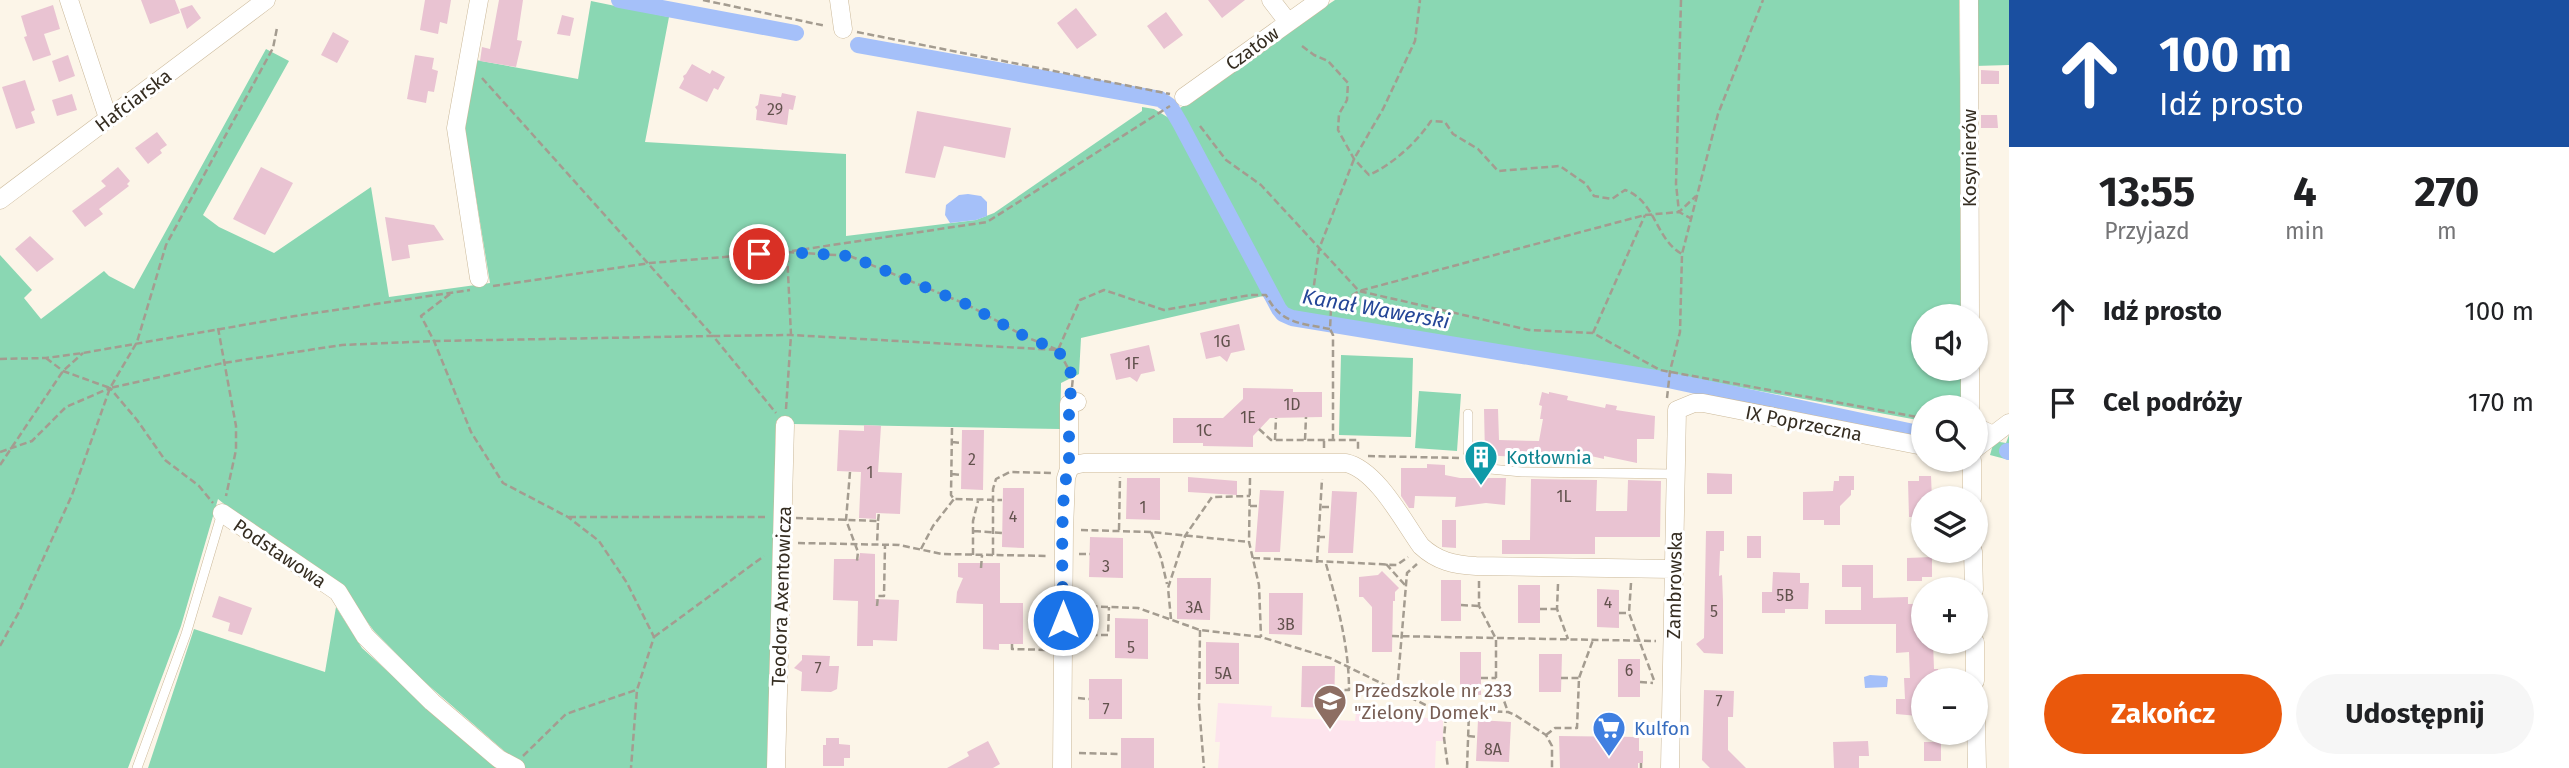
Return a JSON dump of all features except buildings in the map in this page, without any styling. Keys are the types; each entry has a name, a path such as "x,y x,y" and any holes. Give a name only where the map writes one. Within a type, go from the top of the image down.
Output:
{"street":[{"path":"69,0 108,118"},
{"name":"Hafciarska","path":"0,200 266,0"},
{"path":"479,0 456,128 483,284"},
{"path":"839,0 842,29"},
{"path":"1271,0 1288,22"},
{"name":"Czatów","path":"1185,97 1320,0"},
{"name":"Kosynierów","path":"1969,0 1970,304"},
{"path":"1063,760 1063,556 1073,403"},
{"name":"IX Poprzeczna","path":"1684,406 1703,403 1911,444"},
{"name":"Zambrowska","path":"1670,768 1676,415 1677,410 1684,406"},
{"path":"1988,439 2009,423"},
{"name":"Teodora Axentowicza","path":"776,768 785,425"},
{"path":"1988,433 1993,435"},
{"path":"1068,471 1074,465 1084,463 1356,465 1370,475 1421,546 1430,555 1443,561 1485,566 1673,569"},
{"name":"Podstawowa","path":"222,513 338,592 365,636 432,702 499,759 514,767"},
{"path":"1976,745 1976,768"}],"lane":[{"path":"1468,414 1468,452 1482,466 1498,470 1674,474"},
{"path":"137,768 186,634 222,513"}],"path":[{"path":"703,0 1185,97"},
{"path":"1331,309 1313,292 1319,249 1354,159 1383,109 1415,41 1420,0"},
{"path":"1679,212 1676,184 1681,0"},
{"path":"1668,390 1680,332 1682,254 1696,196 1718,114 1763,0"},
{"path":"0,646 19,612 72,495 110,388 137,342 166,245 273,48 276,27"},
{"path":"1302,46 1328,61 1348,83 1347,100 1339,114 1338,130 1354,159 1369,175 1392,163 1422,134 1430,121 1445,122 1453,134 1478,149 1498,171 1560,166 1586,184 1594,196 1612,199 1625,190 1637,195 1652,215 1669,247 1682,254"},
{"path":"467,61 650,263 785,425"},
{"path":"0,359 46,358 83,353 218,328 453,292 483,284 650,263 787,252 987,222 1185,97"},
{"path":"1200,125 1226,160 1261,185 1359,291 1530,330 1593,333 1660,370 1911,416"},
{"path":"1679,212 1696,196"},
{"path":"1331,309 1359,291 1645,215 1679,212 1692,219"},
{"path":"1593,333 1645,215"},
{"path":"785,425 791,335 787,252"},
{"path":"787,252 850,256 968,305 1026,337 1058,350 1073,377 1073,403"},
{"path":"483,284 453,292 421,316 471,432 503,483 568,517 599,541 627,583 654,637"},
{"path":"1058,350 1080,300 1104,290 1164,310 1250,295 1266,295 1273,308 1289,321 1330,328"},
{"path":"1331,309 1333,441"},
{"path":"218,328 236,426 233,463 222,513"},
{"path":"0,452 32,440 66,407 110,388 223,363 342,345 791,335 1058,350"},
{"path":"0,465 63,371 83,353"},
{"path":"46,358 63,371 110,388"},
{"name":"Podstawowa","path":"110,388 165,460 199,486 222,513"},
{"path":"1305,440 1306,417"},
{"path":"1275,440 1276,418"},
{"path":"952,428 951,495 954,499"},
{"path":"1259,429 1270,440 1358,440 1358,456 1473,459"},
{"path":"1317,563 1324,441"},
{"path":"952,442 962,443"},
{"path":"1119,530 1120,463"},
{"path":"1251,464 1248,542 1262,613 1261,637"},
{"path":"993,555 993,485 996,479 1005,473 1068,471"},
{"path":"849,472 846,520 858,552 858,561"},
{"path":"952,474 961,475"},
{"path":"1119,495 1127,495"},
{"path":"1168,588 1185,536 1212,497 1250,496"},
{"path":"954,499 1002,500"},
{"path":"921,549 933,526 954,499"},
{"path":"973,555 973,531 978,501"},
{"path":"1250,506 1259,506"},
{"path":"1322,507 1332,507"},
{"path":"877,545 879,512"},
{"path":"568,517 784,517 878,521"},
{"path":"1064,530 1151,532 1248,542"},
{"path":"973,531 1002,533"},
{"path":"1151,532 1168,588 1171,619"},
{"path":"1249,536 1256,536"},
{"path":"1318,537 1328,537"},
{"path":"631,768 636,690 654,637 783,543 886,545 942,554 1063,556"},
{"path":"877,606 877,596 884,596 886,545"},
{"path":"1253,558 1397,565 1414,551"},
{"path":"981,568 982,555"},
{"path":"1397,691 1407,573 1423,559"},
{"path":"1326,563 1339,608 1349,666 1349,690 1334,690"},
{"path":"1386,564 1406,586"},
{"path":"1479,573 1479,606 1496,639 1496,678 1508,712"},
{"path":"1558,574 1557,609 1569,640"},
{"path":"1391,579 1395,575"},
{"path":"1632,575 1629,613 1653,683"},
{"path":"1168,595 1177,595"},
{"path":"1461,605 1479,606"},
{"path":"1063,606 1138,608 1200,630 1261,637 1331,657 1446,715"},
{"path":"1108,635 1109,607"},
{"path":"1540,609 1557,609"},
{"path":"1262,613 1269,614"},
{"path":"1619,614 1629,613"},
{"path":"1200,630 1199,705 1204,768"},
{"path":"1012,644 1012,649 1115,635"},
{"path":"1392,636 1673,642"},
{"path":"1546,735 1555,728 1577,728 1578,678 1593,640"},
{"path":"1199,663 1206,663"},
{"path":"1481,678 1496,678"},
{"path":"1561,678 1578,678"},
{"path":"1640,682 1672,684"},
{"path":"514,767 566,714 636,690"},
{"path":"1448,768 1444,738 1446,710 1508,712 1546,735 1552,746 1552,768"},
{"path":"1467,768 1469,712"},
{"path":"1468,736 1477,737"},
{"path":"1063,760 1121,754"},
{"path":"1641,763 1641,768"}],"shaded area":[{"name":"Przedszkole nr 233 \"Zielony Domek\"","path":"1218,703 1272,706 1271,717 1355,721 1356,713 1443,719 1443,741 1436,741 1435,768 1218,768 1220,742 1215,742"}],"green space":[{"path":"1335,0 1959,0 1963,304 1911,304 1911,381 1963,381 1963,395 1911,395 1911,419 1641,369 1325,320 1325,330 1289,321 1276,312 1263,296 1081,338 1079,374 1061,383 1060,429 793,424 776,421 768,768 524,768 420,678 374,631 341,587 249,524 218,499 181,626 128,768 0,768 0,255 32,290 24,298 41,319 104,271 134,289 266,49 289,61 203,215 219,227 274,253 371,187 389,297 490,283 465,130 476,60 578,79 591,1 669,17 645,142 846,154 846,236 976,220 994,213 1142,111 1142,107 1154,109 1169,118 1199,95 1207,85"},
{"path":"1975,0 2009,0 2009,65 1975,66"},
{"path":"1341,355 1413,358 1411,437 1339,435"},
{"path":"1419,391 1461,394 1457,451 1415,448"},
{"path":"2009,435 2009,460 1990,455 1994,441 2006,443"},
{"path":"336,607 362,648 415,696 503,768 148,768 194,629 325,672"}],"water":[{"path":"959,195 981,196 987,202 987,216 950,223 945,215 946,205"},
{"path":"1886,676 1887,687 1865,688 1864,677"}],"waterway":[{"name":"Kanał Wawerski","path":"619,0 796,33"},
{"name":"Kanał Wawerski","path":"858,45 1160,99 1170,106 1180,123 1279,309 1292,318 1668,380 1911,431"}],"place":[{"name":"Kotłownia","path":"1481,487"},
{"name":"Przedszkole nr 233 \"Zielony Domek\"","path":"1330,731"},
{"name":"Kulfon","path":"1609,758"}],"route":[{"path":"759,254 787,252 850,256 968,305 1026,337 1058,350 1073,377 1069,404 1069,469 1066,473 1063,620"}]}
